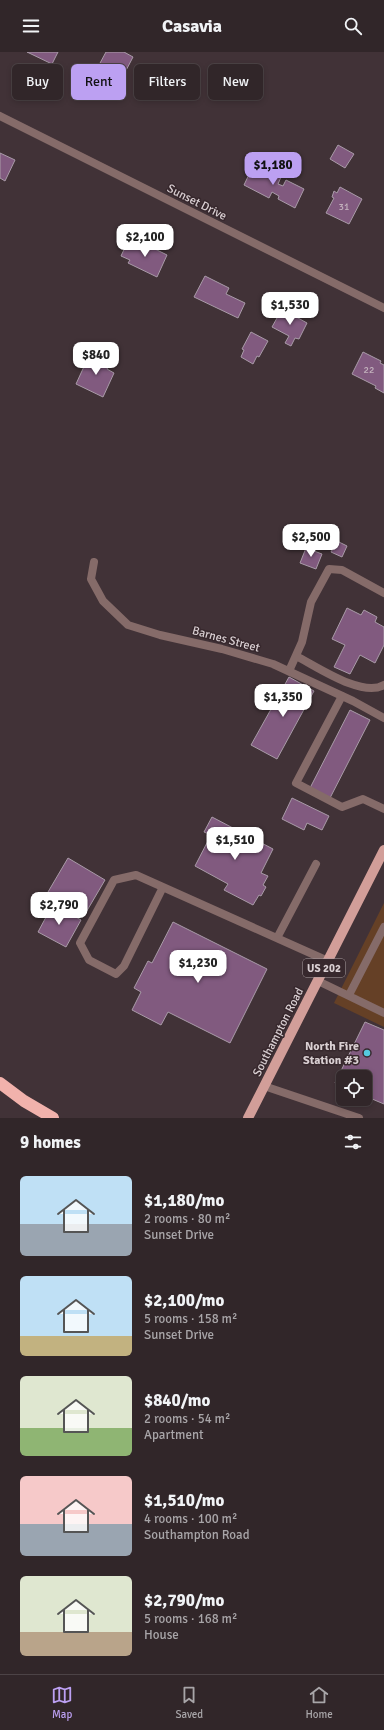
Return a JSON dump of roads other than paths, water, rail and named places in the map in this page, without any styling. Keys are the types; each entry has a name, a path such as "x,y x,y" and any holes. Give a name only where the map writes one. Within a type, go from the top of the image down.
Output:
{"highway":[{"path":"0,1083 24,1101 53,1118"}],"main road":[{"name":"Southampton Road","path":"248,1118 384,850"}],"street":[{"name":"Sunset Drive","path":"0,116 384,308"},
{"name":"Barnes Street","path":"94,562 92,579 103,601 128,625 160,635 222,649 273,664 342,696 384,718"},
{"path":"289,672 302,642 311,602 329,570 342,570 384,593"},
{"path":"296,656 348,683 364,688 379,688 384,685"},
{"path":"342,696 296,783 342,807 363,799 384,809"},
{"path":"277,938 316,864"},
{"path":"163,887 124,966 116,974 89,960 80,943 114,880 136,875 163,887 277,938 328,962"},
{"path":"349,995 384,927"},
{"path":"318,981 384,1013"},
{"path":"264,1086 360,1118"}],"place":[{"name":"North Fire Station #3","path":"367,1053"}]}
